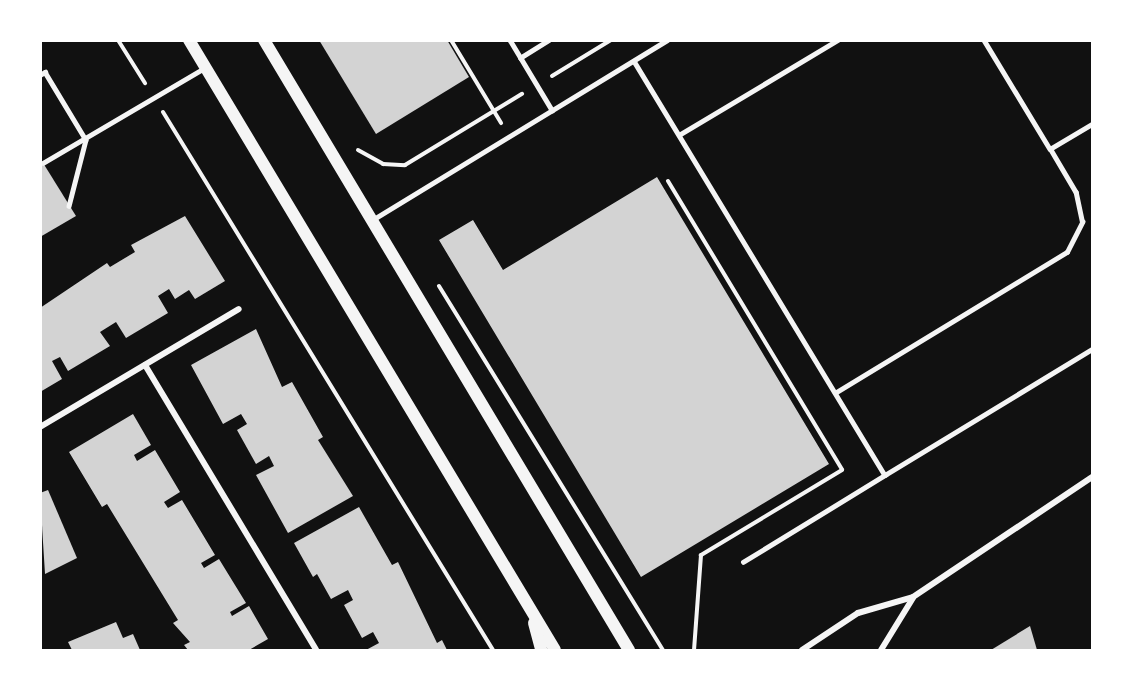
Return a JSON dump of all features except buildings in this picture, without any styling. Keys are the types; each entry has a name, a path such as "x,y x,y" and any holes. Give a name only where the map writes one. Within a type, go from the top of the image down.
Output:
{"main road":[{"path":"189,40 555,651"},
{"path":"264,40 629,651"},
{"path":"532,613 540,651"}],"street":[{"path":"40,427 239,309"},
{"path":"145,365 316,651"},
{"path":"802,651 858,613 914,597 1092,477"},
{"path":"881,651 914,597"}],"lane":[{"path":"510,40 552,110"},
{"path":"520,58 549,40"},
{"path":"372,220 667,40"},
{"path":"679,135 838,40"},
{"path":"835,393 1067,252 1082,222 1077,193 984,40"},
{"path":"634,61 885,475"},
{"path":"40,65 43,74 86,140 69,206"},
{"path":"43,163 86,140 205,67"},
{"path":"1050,149 1092,124"},
{"path":"743,562 1092,349"}],"path":[{"path":"118,40 493,651"},
{"path":"451,40 509,137"},
{"path":"358,150 383,164 405,165 611,40"},
{"path":"352,140 369,169"},
{"path":"668,181 842,470 701,555 693,651"},
{"path":"435,278 663,651"}]}
